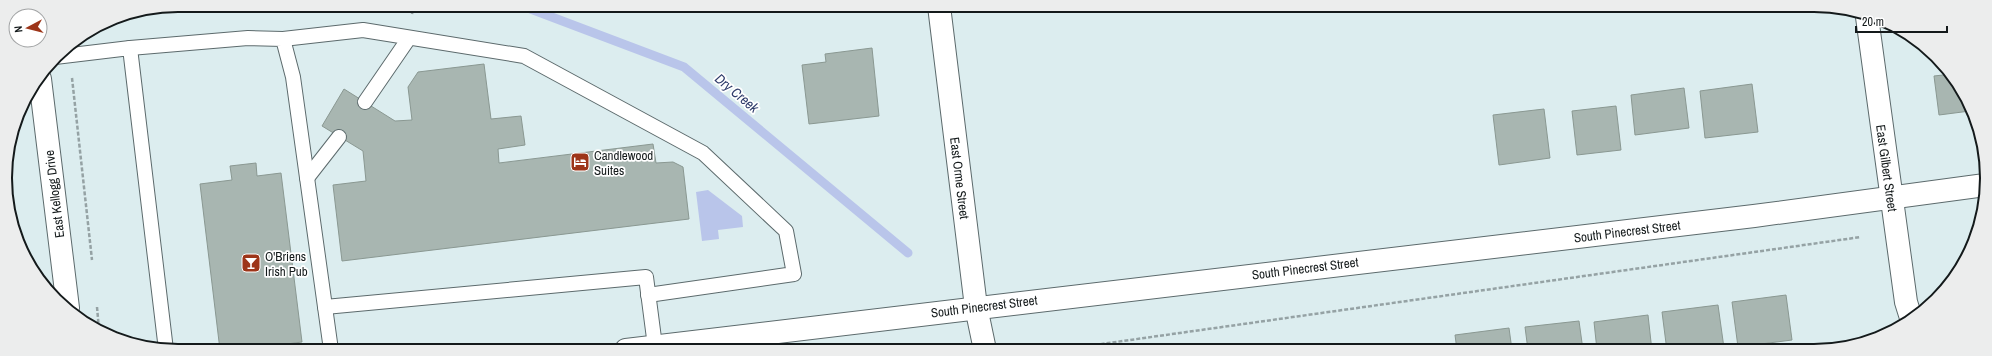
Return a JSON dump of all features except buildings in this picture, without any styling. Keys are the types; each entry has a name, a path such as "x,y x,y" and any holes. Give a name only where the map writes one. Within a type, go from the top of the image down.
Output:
{"street":[{"name":"East Orme Street","path":"940,12 976,307 984,344"},
{"name":"East Gilbert Street","path":"1868,21 1891,198 1906,302 1910,314"},
{"name":"East Kellogg Drive","path":"41,85 67,301"},
{"name":"South Pinecrest Street","path":"671,344 1746,217 1980,186"}],"lane":[{"path":"66,56 130,48 248,38 283,39 363,30 524,56 703,153 786,231 794,274 648,295"},
{"path":"365,102 409,38"},
{"path":"283,39 293,77 330,344"},
{"path":"130,48 165,344"},
{"path":"307,178 339,137"},
{"path":"325,307 646,277 655,344"}],"path":[{"path":"69,56 92,267"},
{"path":"1103,344 1861,237"},
{"path":"96,299 98,324"}],"water":[{"path":"708,190 742,216 743,227 718,230 719,239 702,241 696,192"}],"waterway":[{"name":"Dry Creek","path":"539,12 684,67 908,253"}],"place":[{"name":"Candlewood Suites","path":"580,162"},
{"name":"O'Briens Irish Pub","path":"251,263"}]}
